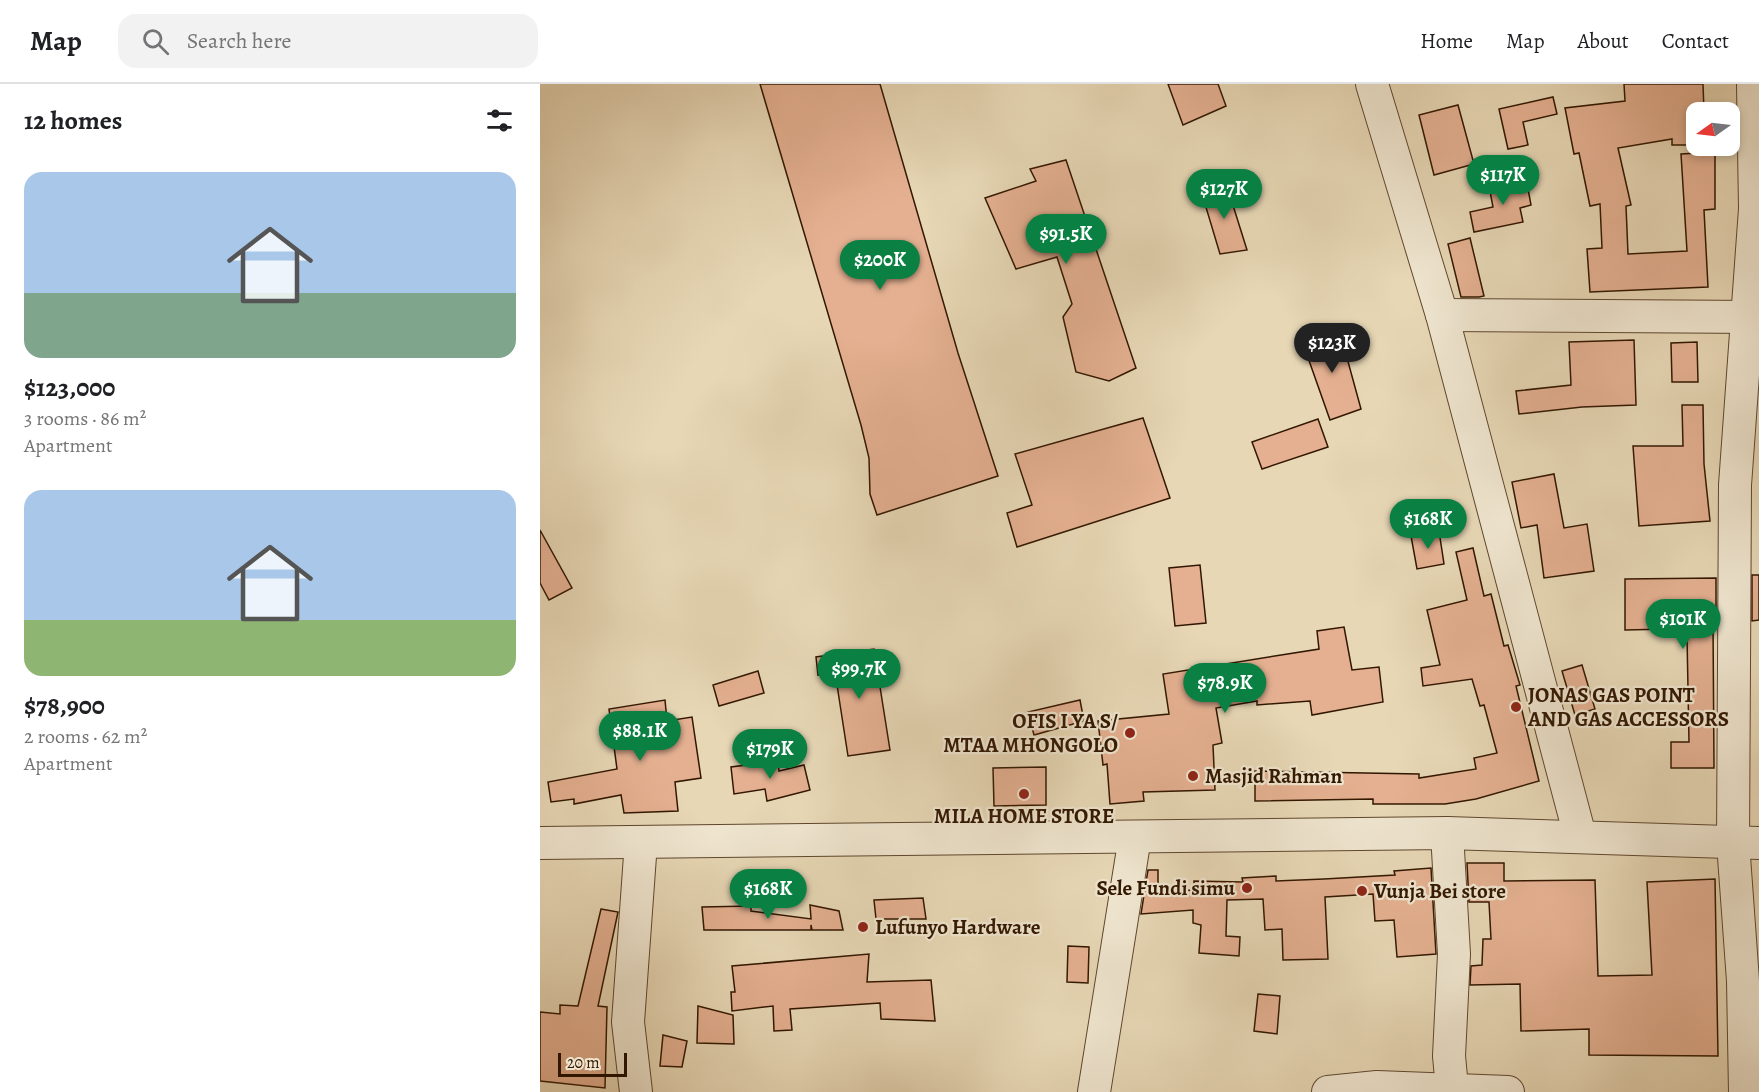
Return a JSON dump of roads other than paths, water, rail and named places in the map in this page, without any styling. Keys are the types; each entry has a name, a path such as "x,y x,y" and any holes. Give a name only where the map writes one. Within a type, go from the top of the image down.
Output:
{"street":[{"path":"1372,84 1442,315 1580,836"},
{"path":"1745,1092 1743,981 1746,843 1735,485 1752,317 1755,209 1753,84"},
{"path":"1442,315 1752,317"},
{"path":"540,843 1447,833 1746,843"},
{"path":"1447,833 1454,954 1449,1056 1452,1088"},
{"path":"1094,1092 1135,837"},
{"path":"636,1092 628,1022 641,842"},
{"path":"1328,1092 1377,1087 1452,1088 1508,1092"}],"place":[{"name":"JONAS GAS POINT AND GAS ACCESSORS","path":"1516,707"},
{"name":"OFIS I YA S/ MTAA MHONGOLO","path":"1130,733"},
{"name":"Masjid Rahman","path":"1193,776"},
{"name":"MILA HOME STORE","path":"1024,794"},
{"name":"Sele Fundi simu","path":"1247,888"},
{"name":"Vunja Bei store","path":"1362,891"},
{"name":"Lufunyo Hardware","path":"863,927"}]}
